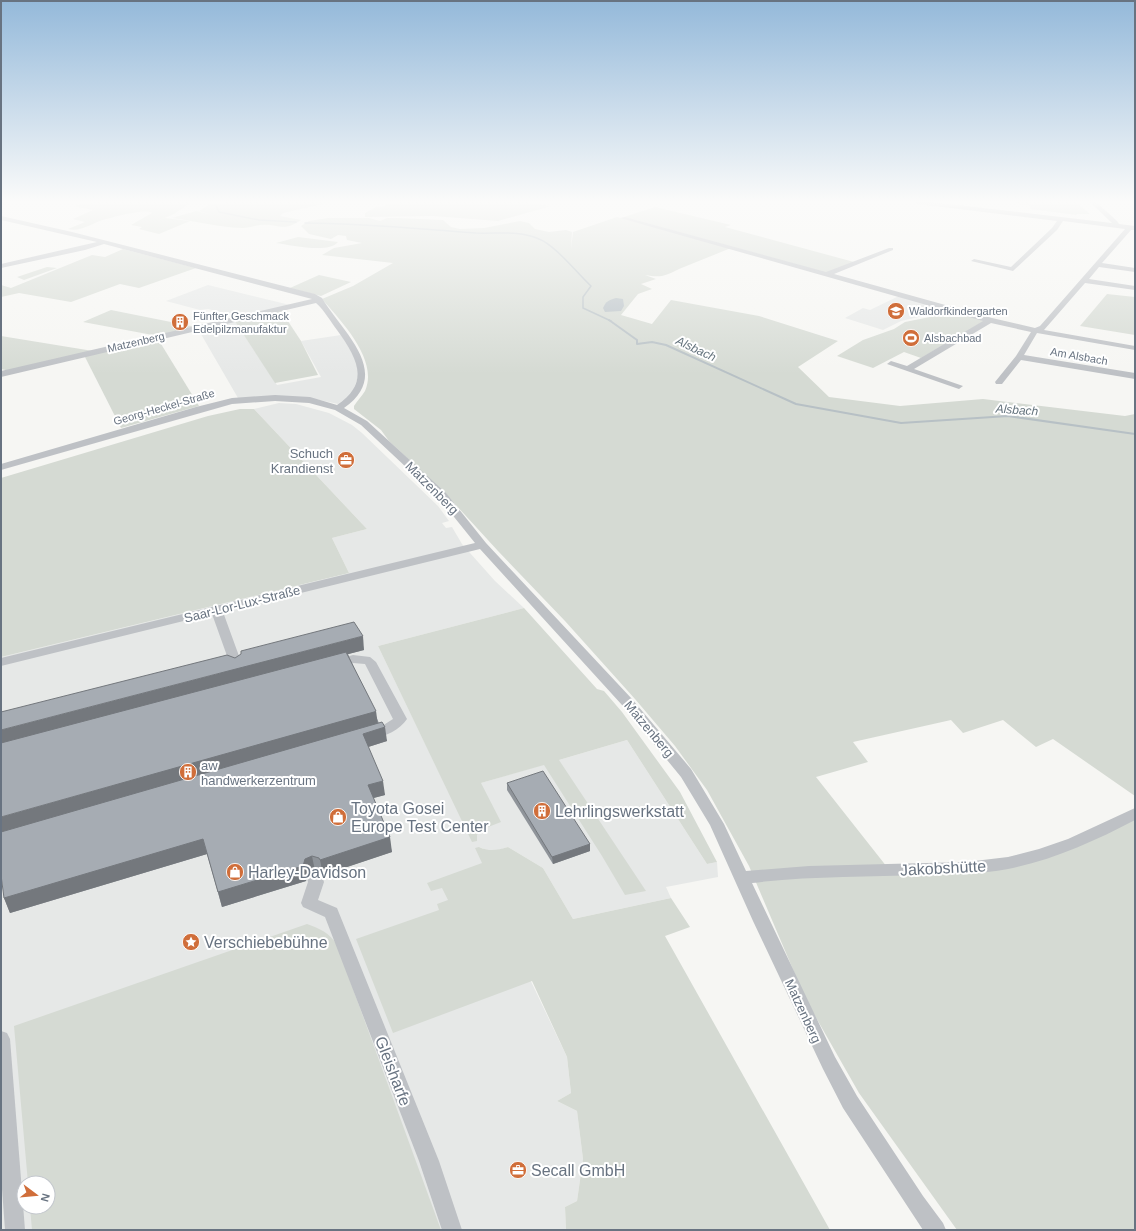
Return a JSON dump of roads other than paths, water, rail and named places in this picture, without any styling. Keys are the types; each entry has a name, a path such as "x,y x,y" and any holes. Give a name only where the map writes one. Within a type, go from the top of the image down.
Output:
{"street":[{"path":"1,266 32,259"},
{"path":"171,259 312,296 319,300 350,343 358,356 361,367 361,383 357,394 338,408"},
{"path":"775,259 990,320 1035,331 1135,348"},
{"path":"828,274 865,259"},
{"path":"974,261 1013,269 1023,259"},
{"path":"999,382 1019,356 1035,331 1043,328 1103,259"},
{"path":"1098,265 1135,270"},
{"path":"1084,281 1135,288"},
{"name":"Matzenberg","path":"1,374 319,300"},
{"path":"908,369 990,320"},
{"name":"Am Alsbach","path":"1019,356 1135,376"},
{"path":"891,364 959,386"},
{"name":"Georg-Heckel-Straße","path":"1,467 228,402 285,398 310,400 338,408"},
{"name":"Matzenberg","path":"338,408 356,417 368,427 442,495 482,545 627,702 686,773 704,799 717,824 813,1033 836,1076 883,1153 936,1230"},
{"name":"Saar-Lor-Lux-Straße","path":"1,662 482,545"},
{"path":"216,610 237,667"},
{"path":"324,666 355,658 364,658 370,662 400,719 398,723 390,728 359,737"},
{"name":"Jakobshütte","path":"741,878 789,874 965,868 1007,863 1027,859 1072,844 1135,813"},
{"name":"Gleisharfe","path":"315,878 316,882 309,903 331,913 428,1161 452,1230"},
{"path":"1,1039 15,1230"}],"waterway":[{"name":"Alsbach","path":"565,259 591,286 583,297 583,308 609,320"},
{"name":"Alsbach","path":"609,320 637,340 637,344 652,342 666,345 796,404 901,423 1008,416 1135,434"}],"place":[{"name":"Waldorfkindergarten","path":"896,311"},
{"name":"Fünfter Geschmack Edelpilzmanufaktur","path":"180,322"},
{"name":"Alsbachbad","path":"911,338"},
{"name":"Schuch Krandienst","path":"346,460"},
{"name":"aw handwerkerzentrum","path":"188,772"},
{"name":"Lehrlingswerkstatt","path":"542,811"},
{"name":"Toyota Gosei Europe Test Center","path":"338,817"},
{"name":"Harley-Davidson","path":"235,872"},
{"name":"Verschiebebühne","path":"191,942"},
{"name":"Secall GmbH","path":"518,1170"}]}
